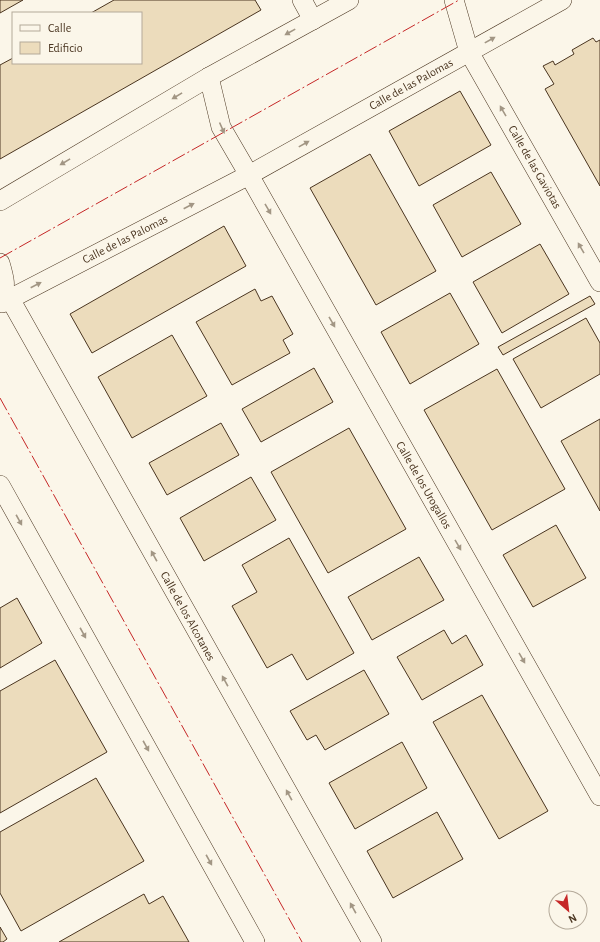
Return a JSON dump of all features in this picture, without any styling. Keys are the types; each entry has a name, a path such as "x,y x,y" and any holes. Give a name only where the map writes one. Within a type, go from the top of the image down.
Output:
{"street":[{"path":"302,0 313,20"},
{"path":"0,201 208,77 349,0"},
{"path":"454,0 469,52"},
{"name":"Calle de las Palomas","path":"4,299 249,175 562,0"},
{"name":"Calle de las Gaviotas","path":"469,52 600,282"},
{"path":"208,77 221,127 249,175"},
{"name":"Calle de los Urogallos","path":"249,175 600,796"},
{"path":"0,263 5,281 4,299"},
{"name":"Calle de los Alcotanes","path":"4,299 372,942"},
{"path":"0,486 255,942"}],"building":[{"path":"0,0 23,0 0,13"},
{"path":"114,0 255,0 261,10 0,159 0,65 12,59 12,64 142,64 142,12 93,12"},
{"path":"593,38 596,42 600,40 600,186 545,89 554,84 543,66 553,61 555,65 574,54 572,50"},
{"path":"460,91 491,145 419,186 389,131"},
{"path":"370,154 436,271 376,305 310,188"},
{"path":"491,172 521,224 462,257 433,205"},
{"path":"224,226 246,266 92,353 70,314"},
{"path":"540,244 569,294 502,333 473,282"},
{"path":"255,289 261,301 272,296 293,334 283,340 290,353 232,385 196,322"},
{"path":"450,293 479,344 410,384 381,332"},
{"path":"590,296 595,304 503,355 498,347"},
{"path":"586,318 600,343 600,374 541,408 513,359"},
{"path":"172,335 207,396 132,438 98,377"},
{"path":"314,368 333,402 261,442 242,409"},
{"path":"497,369 565,489 492,530 424,410"},
{"path":"600,419 600,511 561,441"},
{"path":"221,423 239,455 167,495 149,463"},
{"path":"349,428 406,529 328,573 271,472"},
{"path":"251,477 276,520 204,561 180,518"},
{"path":"556,525 586,578 533,607 503,555"},
{"path":"289,538 354,653 307,680 292,654 267,668 232,606 257,592 242,565"},
{"path":"419,557 444,600 372,640 348,597"},
{"path":"17,598 42,643 0,668 0,608"},
{"path":"444,630 452,644 466,635 483,665 422,700 397,657"},
{"path":"55,660 107,752 0,813 0,691"},
{"path":"364,670 389,714 325,750 316,735 307,740 290,711"},
{"path":"482,695 548,811 499,839 433,722"},
{"path":"402,742 427,788 355,829 329,783"},
{"path":"96,778 144,861 21,931 0,893 0,832"},
{"path":"437,812 463,859 393,898 367,851"},
{"path":"144,894 149,904 163,896 189,942 59,942"},
{"path":"0,927 7,939 3,942 0,942"}],"power":[{"path":"0,258 459,0"},
{"path":"0,398 302,942"}]}
